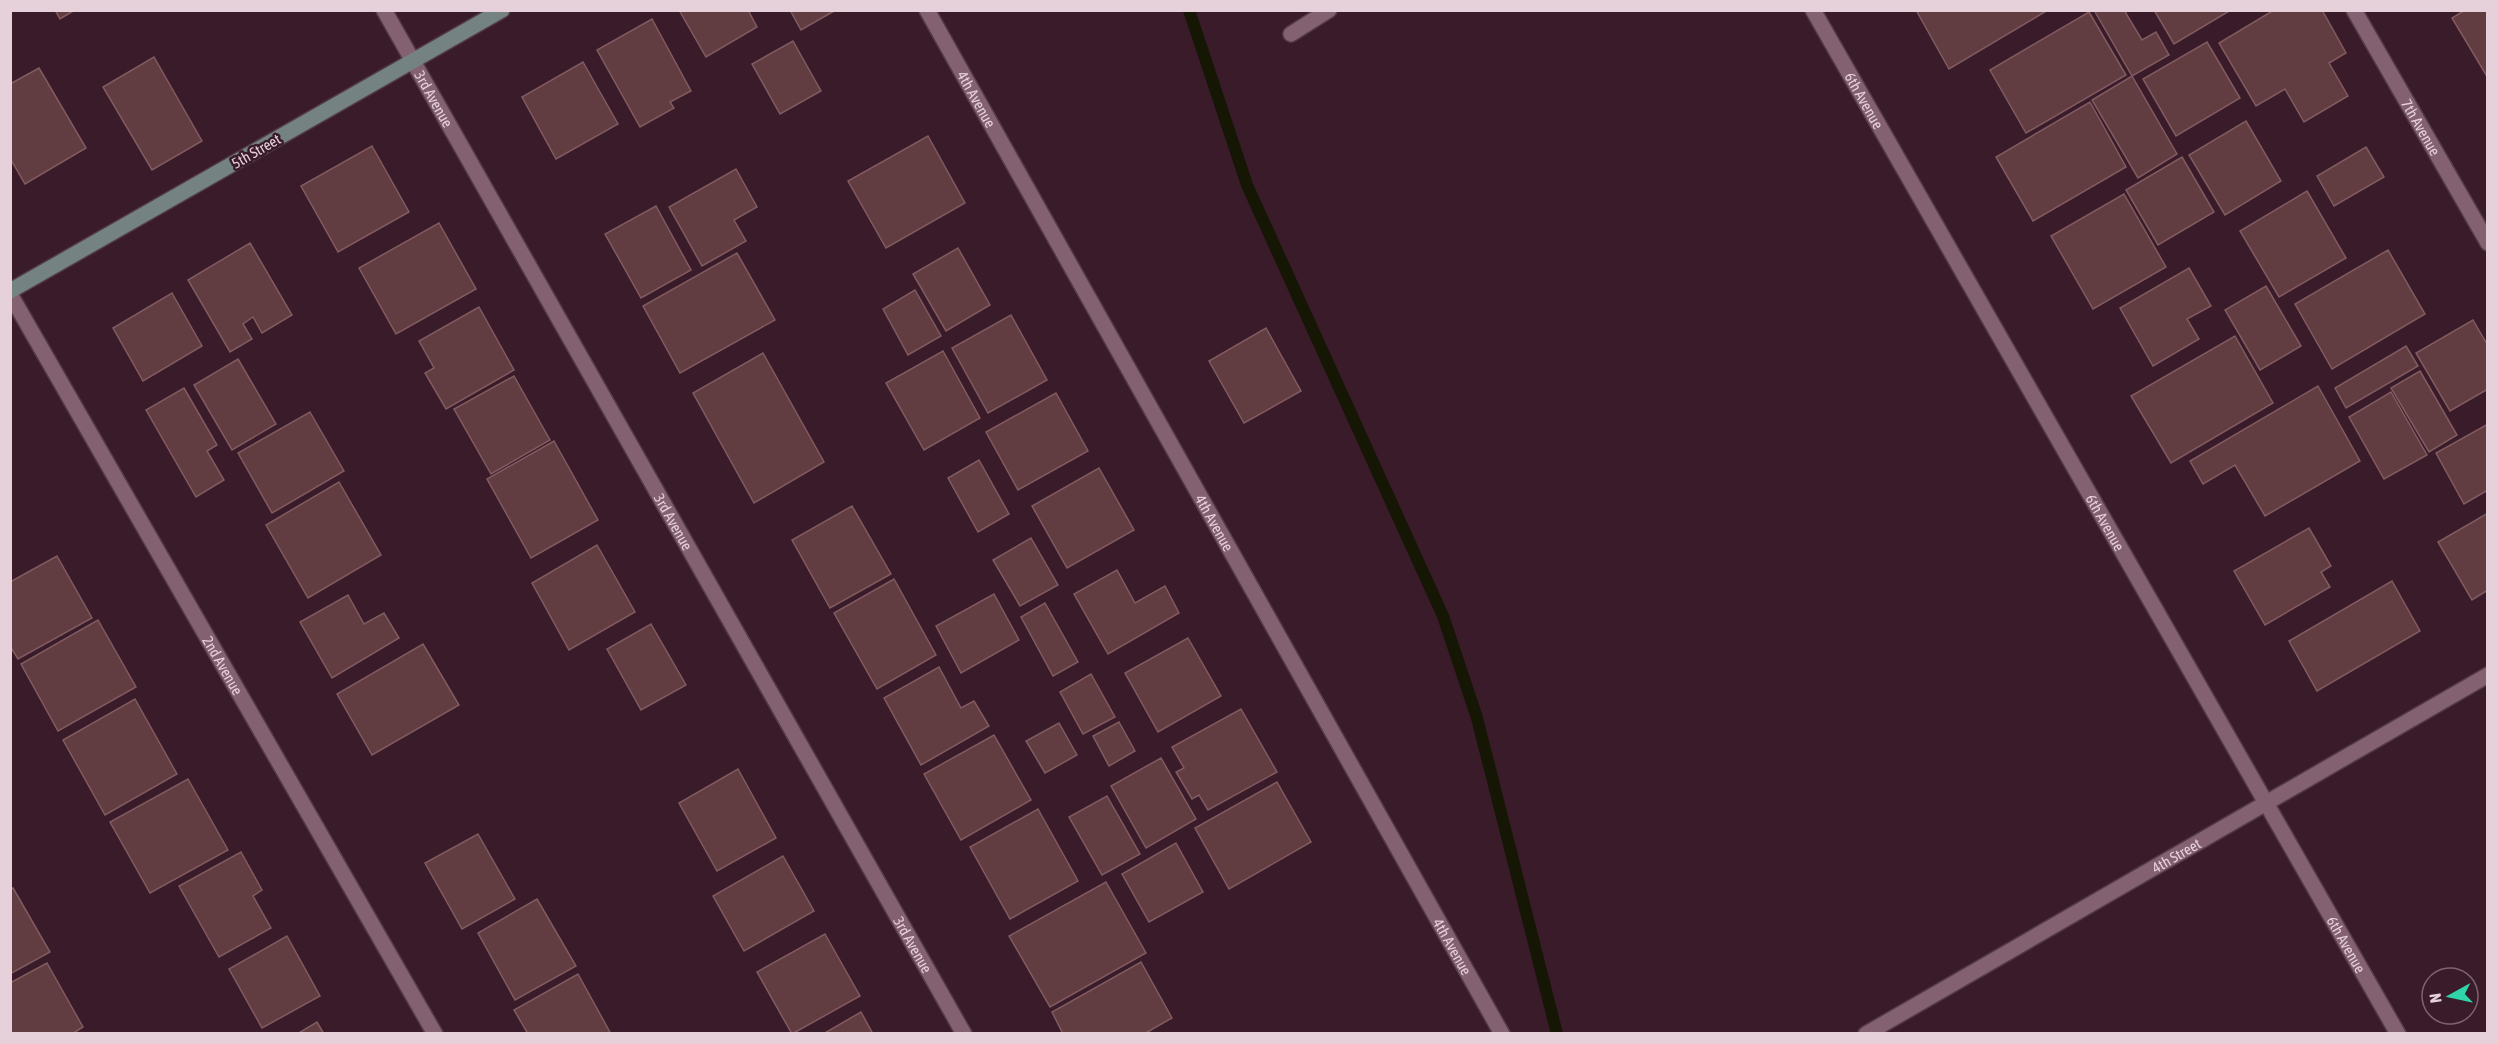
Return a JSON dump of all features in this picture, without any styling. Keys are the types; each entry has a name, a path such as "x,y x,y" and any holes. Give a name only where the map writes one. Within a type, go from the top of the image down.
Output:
{"street":[{"name":"3rd Avenue","path":"384,10 964,1034"},
{"name":"5th Street","path":"10,293 502,10"},
{"name":"4th Avenue","path":"927,10 1502,1034"},
{"path":"1292,34 1329,10"},
{"name":"6th Avenue","path":"1813,10 2398,1034"},
{"name":"7th Avenue","path":"2354,10 2487,243"},
{"name":"2nd Avenue","path":"10,293 435,1034"},
{"name":"4th Street","path":"1866,1034 2487,675"}],"building":[{"path":"55,10 75,10 60,19"},
{"path":"679,10 748,10 757,27 706,57"},
{"path":"790,10 836,10 801,30"},
{"path":"1916,10 2048,10 1949,69"},
{"path":"2094,10 2124,10 2142,40 2156,32 2169,55 2132,76"},
{"path":"2154,10 2231,10 2174,44"},
{"path":"2274,10 2322,10 2346,53 2329,63 2348,96 2304,122 2285,89 2256,106 2219,43"},
{"path":"2465,10 2488,10 2488,78 2452,18"},
{"path":"2089,12 2126,75 2026,133 1990,70"},
{"path":"652,19 691,91 670,102 674,108 640,127 597,50"},
{"path":"793,41 821,91 780,114 752,64"},
{"path":"2207,42 2240,98 2176,136 2143,79"},
{"path":"154,57 202,141 152,170 103,87"},
{"path":"583,62 618,124 556,159 522,97"},
{"path":"39,68 86,148 25,184 10,158 10,84"},
{"path":"2132,76 2177,154 2138,178 2092,100"},
{"path":"2090,102 2126,167 2033,221 1996,157"},
{"path":"2246,121 2281,181 2225,215 2189,155"},
{"path":"928,136 965,203 886,248 848,181"},
{"path":"372,146 409,212 338,252 301,186"},
{"path":"2366,147 2384,177 2334,206 2317,176"},
{"path":"2182,157 2214,212 2158,245 2126,190"},
{"path":"736,169 757,207 734,220 746,241 702,266 669,207"},
{"path":"2307,191 2346,258 2279,297 2240,231"},
{"path":"2124,194 2166,267 2093,309 2051,236"},
{"path":"656,206 691,270 641,298 605,234"},
{"path":"439,223 476,289 396,334 359,268"},
{"path":"250,243 292,315 262,333 253,317 243,324 252,339 230,352 188,280"},
{"path":"958,248 990,305 946,331 913,274"},
{"path":"2388,250 2425,314 2332,369 2295,304"},
{"path":"737,253 775,320 680,373 643,306"},
{"path":"2189,268 2211,306 2187,319 2199,339 2153,366 2120,308"},
{"path":"2266,286 2301,346 2260,370 2225,310"},
{"path":"915,290 941,336 908,355 883,309"},
{"path":"172,293 202,346 143,381 113,328"},
{"path":"479,307 514,370 446,409 425,373 434,368 419,341"},
{"path":"1011,315 1047,380 988,413 952,348"},
{"path":"2473,320 2488,346 2488,389 2450,411 2416,353"},
{"path":"1266,328 1301,391 1244,423 1209,361"},
{"path":"2235,336 2273,403 2171,463 2131,396"},
{"path":"2406,346 2418,366 2346,408 2335,388"},
{"path":"943,351 980,418 924,450 886,383"},
{"path":"763,353 824,462 754,503 693,393"},
{"path":"238,359 276,424 232,450 194,385"},
{"path":"2420,371 2457,435 2429,452 2391,388"},
{"path":"514,376 550,440 491,474 454,409"},
{"path":"2318,386 2360,461 2265,516 2235,465 2203,484 2190,461"},
{"path":"184,388 217,445 207,451 224,480 196,497 146,410"},
{"path":"2391,392 2427,455 2384,479 2349,417"},
{"path":"1056,393 1088,451 1018,490 986,432"},
{"path":"310,412 344,471 272,513 238,453"},
{"path":"2488,424 2488,490 2464,504 2436,453"},
{"path":"554,441 598,520 531,558 487,479"},
{"path":"979,460 1009,514 978,532 948,478"},
{"path":"1099,468 1134,530 1067,568 1032,506"},
{"path":"339,482 381,555 308,598 266,525"},
{"path":"852,506 891,574 830,608 792,540"},
{"path":"2488,513 2488,590 2472,600 2438,542"},
{"path":"2309,528 2331,566 2321,572 2330,587 2265,625 2234,571"},
{"path":"1031,538 1058,585 1020,606 993,560"},
{"path":"597,545 635,612 569,650 532,583"},
{"path":"57,556 92,618 18,659 10,646 10,582"},
{"path":"1117,570 1135,603 1165,586 1179,613 1108,654 1074,594"},
{"path":"894,579 936,655 877,689 834,613"},
{"path":"2392,581 2420,631 2317,691 2289,641"},
{"path":"994,594 1019,640 961,673 936,626"},
{"path":"348,595 364,624 384,613 399,638 332,678 300,622"},
{"path":"1045,603 1078,662 1053,676 1021,617"},
{"path":"98,620 136,687 58,731 21,664"},
{"path":"651,624 686,685 641,710 607,649"},
{"path":"1188,638 1221,696 1158,732 1125,673"},
{"path":"423,644 459,705 372,755 337,694"},
{"path":"939,667 961,708 974,701 989,726 921,765 884,698"},
{"path":"1091,674 1115,717 1083,734 1060,692"},
{"path":"135,699 177,774 105,815 63,740"},
{"path":"1241,709 1277,772 1208,810 1199,795 1192,799 1176,772 1184,768 1172,747"},
{"path":"1119,722 1135,751 1109,766 1093,736"},
{"path":"1059,723 1077,755 1045,773 1026,741"},
{"path":"994,735 1031,800 961,840 924,774"},
{"path":"1161,758 1196,819 1146,848 1111,786"},
{"path":"738,769 776,838 717,871 679,803"},
{"path":"188,779 228,850 150,893 110,822"},
{"path":"1277,782 1311,842 1229,889 1195,828"},
{"path":"1107,796 1140,854 1102,875 1069,817"},
{"path":"1038,809 1078,881 1010,919 970,847"},
{"path":"478,834 515,899 462,929 425,863"},
{"path":"1176,843 1203,892 1149,922 1122,874"},
{"path":"241,852 262,890 253,896 271,928 219,957 179,886"},
{"path":"783,856 814,911 744,951 713,896"},
{"path":"1106,882 1146,953 1050,1007 1009,936"},
{"path":"13,888 50,952 10,974 10,889"},
{"path":"537,899 576,966 515,1000 478,933"},
{"path":"825,934 860,996 792,1034 757,972"},
{"path":"287,936 320,996 262,1028 229,969"},
{"path":"1141,962 1172,1018 1144,1034 1063,1034 1052,1012"},
{"path":"47,963 83,1027 72,1034 10,1034 10,983"},
{"path":"578,974 611,1034 528,1034 514,1010"},
{"path":"861,1012 873,1034 823,1034"},
{"path":"317,1022 324,1034 297,1034"}],"waterway":[{"path":"1189,10 1247,185 1443,616 1477,718 1557,1034"}]}
